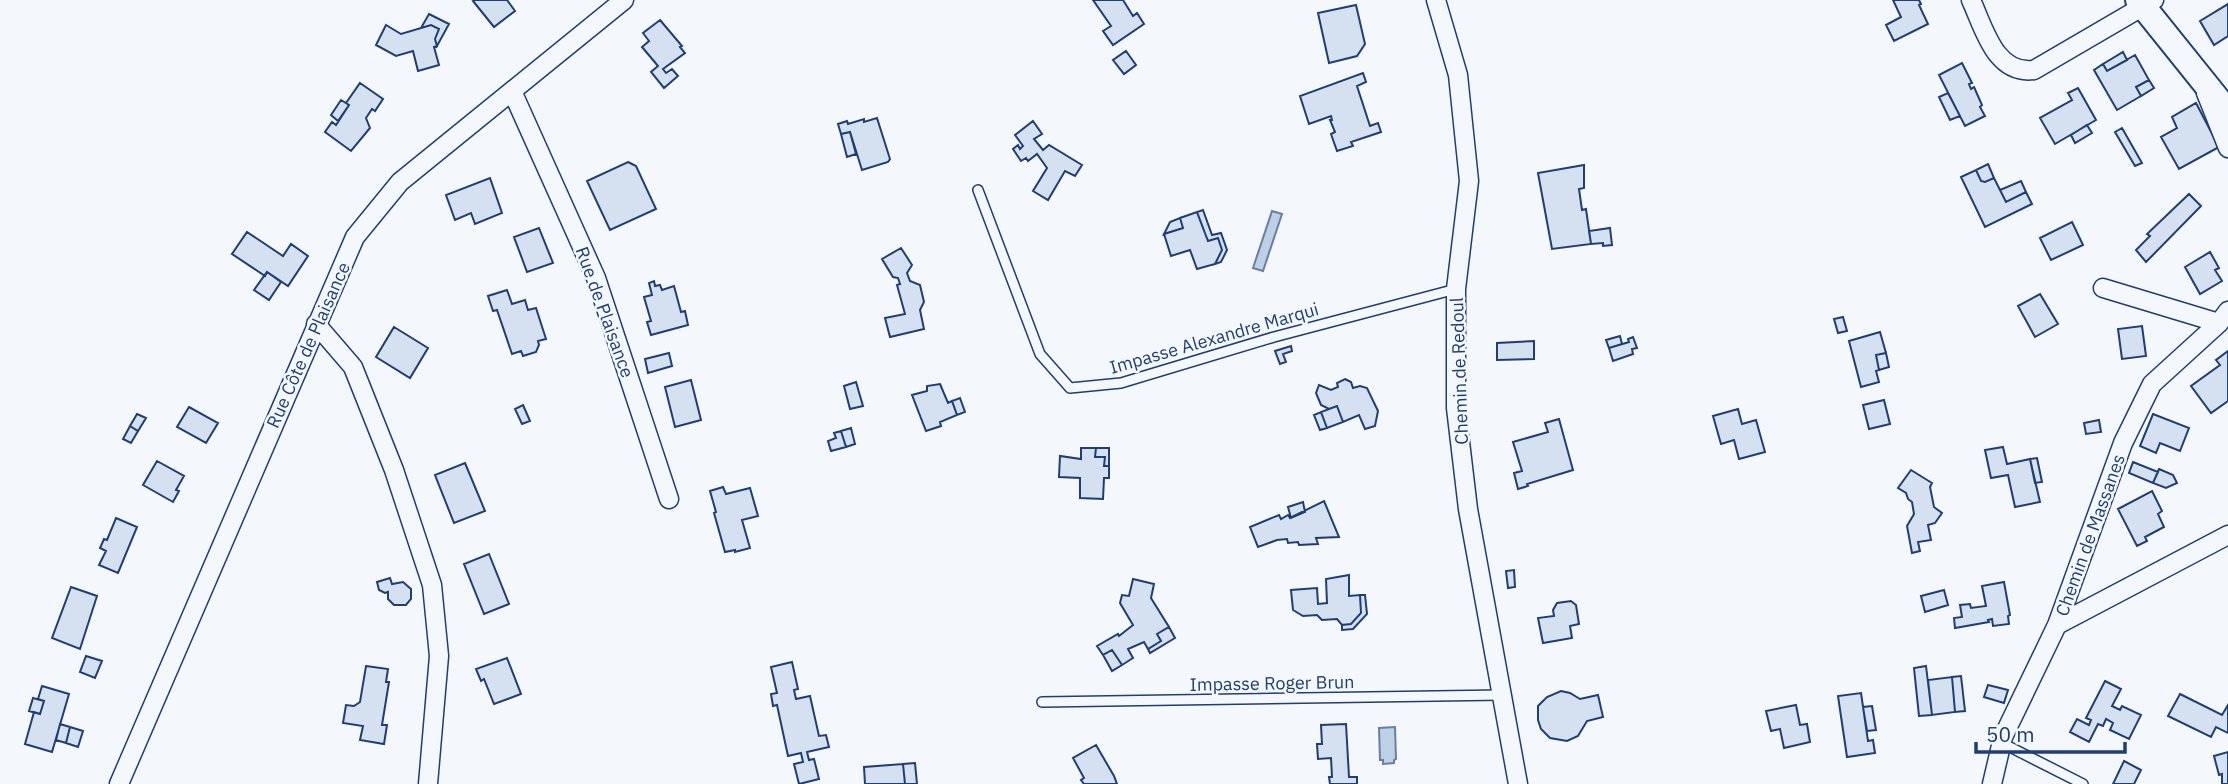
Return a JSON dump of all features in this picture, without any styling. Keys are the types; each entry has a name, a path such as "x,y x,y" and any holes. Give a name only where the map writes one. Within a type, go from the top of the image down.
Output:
{"street":[{"name":"Rue Côte de Plaisance","path":"119,784 355,237 400,182 624,0"},
{"name":"Chemin de Redoul","path":"1436,0 1458,75 1469,181 1456,289 1456,408 1468,509 1517,784"},
{"path":"1971,0 1999,58 2021,72 2034,70 2145,2 2228,112"},
{"path":"2200,77 2228,148"},
{"name":"Rue de Plaisance","path":"512,91 596,278 669,499"},
{"path":"2103,288 2223,317"},
{"name":"Chemin de Massanes","path":"1992,784 2002,743 2057,625 2123,443 2152,384 2223,317"},
{"path":"316,324 353,367 394,470 432,585 439,656 428,784"},
{"path":"2057,625 2228,535"}],"lane":[{"name":"Impasse Alexandre Marqui","path":"978,190 1040,354 1070,388 1121,383 1274,337 1456,289"},
{"name":"Impasse Roger Brun","path":"1042,702 1502,695"},
{"path":"2002,743 2083,784"}],"water":[{"path":"1272,211 1282,214 1263,271 1253,268"},
{"path":"1395,727 1396,759 1394,763 1383,764 1383,760 1380,760 1379,728"}],"building":[{"path":"507,0 515,11 494,27 473,1"},
{"path":"1093,0 1123,0 1133,16 1137,13 1144,24 1113,45 1103,31 1111,26"},
{"path":"1893,0 1919,0 1928,24 1894,41 1886,25 1901,17"},
{"path":"2228,4 2228,36 2214,45 2200,21"},
{"path":"1356,5 1365,44 1357,56 1329,63 1318,13"},
{"path":"429,14 449,24 437,46 435,39 439,29 431,25 421,28"},
{"path":"660,20 685,53 663,69 666,73 672,69 678,76 664,88 651,72 658,66 642,47 649,41 643,33"},
{"path":"386,25 401,34 431,25 439,29 435,39 437,46 434,47 439,65 418,71 413,51 396,56 376,45"},
{"path":"1126,51 1136,65 1124,74 1113,60"},
{"path":"2123,52 2127,60 2107,71 2103,64"},
{"path":"2135,55 2149,80 2136,87 2141,96 2117,110 2094,70 2103,64 2107,71"},
{"path":"1962,63 1985,116 1965,126 1939,75"},
{"path":"1363,73 1366,82 1357,86 1370,126 1378,123 1381,132 1351,142 1353,146 1337,151 1331,134 1335,132 1331,116 1309,124 1300,96"},
{"path":"2149,80 2154,88 2141,96 2136,87"},
{"path":"360,83 383,99 366,118 370,128 351,151 325,132 332,122 336,125 349,105 346,103"},
{"path":"2078,88 2096,120 2055,144 2040,118 2072,100 2068,93"},
{"path":"1948,93 1960,116 1950,120 1939,97"},
{"path":"341,100 349,105 338,121 331,115"},
{"path":"2196,103 2219,147 2179,169 2161,137 2177,128 2172,117"},
{"path":"877,118 890,159 862,170 850,132 841,134 838,124"},
{"path":"1033,121 1042,134 1034,139 1043,150 1049,145 1082,165 1075,176 1065,171 1048,200 1033,191 1047,168 1037,154 1028,161 1026,158 1021,161 1013,149 1018,145 1020,149 1023,146 1015,135"},
{"path":"2087,125 2092,133 2075,143 2071,135"},
{"path":"2122,128 2142,163 2135,166 2115,132"},
{"path":"850,132 856,154 847,157 841,134"},
{"path":"628,162 636,166 656,209 610,230 587,181"},
{"path":"1988,164 1994,178 1981,181 1976,170"},
{"path":"1584,165 1584,188 1579,189 1582,210 1586,209 1591,244 1552,249 1538,173"},
{"path":"1976,170 1981,181 1994,178 2006,202 2026,192 2032,204 1985,227 1961,177"},
{"path":"490,178 502,213 475,224 471,213 455,220 446,195"},
{"path":"2021,181 2026,192 2006,202 2000,190"},
{"path":"2189,194 2201,206 2146,262 2136,250 2150,236 2147,234"},
{"path":"1203,210 1212,235 1221,233 1227,250 1221,262 1215,264 1222,250 1218,238 1208,241 1197,212"},
{"path":"1197,212 1208,241 1218,238 1222,250 1215,264 1197,269 1190,250 1171,256 1164,234 1183,228 1180,218"},
{"path":"1180,218 1183,228 1164,234 1170,222"},
{"path":"2072,222 2083,245 2051,260 2040,238"},
{"path":"539,228 553,263 527,272 514,237"},
{"path":"1610,228 1612,245 1591,244 1589,231"},
{"path":"247,232 283,256 291,244 308,256 288,286 267,272 265,276 232,254"},
{"path":"901,248 912,265 907,273 910,281 920,285 924,302 920,310 924,329 890,337 885,318 905,314 897,285 900,284 898,278 893,277 882,259"},
{"path":"2210,252 2219,268 2215,270 2222,281 2200,294 2185,267"},
{"path":"267,272 281,282 269,300 254,290"},
{"path":"654,281 655,286 660,285 662,290 674,286 681,312 685,311 688,325 651,335 647,322 651,321 644,297 652,295 649,283"},
{"path":"507,290 512,304 525,300 528,310 536,308 546,339 538,341 536,352 523,356 521,351 512,354 497,310 493,311 488,296"},
{"path":"2040,294 2058,324 2035,337 2018,306"},
{"path":"1843,317 1847,331 1838,333 1834,319"},
{"path":"2142,326 2146,356 2122,359 2118,329"},
{"path":"394,327 428,348 410,378 376,357"},
{"path":"1880,332 1886,353 1876,355 1879,382 1861,387 1849,341"},
{"path":"1620,336 1622,344 1609,348 1606,340"},
{"path":"1633,337 1637,348 1632,349 1633,354 1613,361 1609,348 1629,342 1628,339"},
{"path":"1534,341 1534,359 1497,360 1497,343"},
{"path":"1291,346 1292,351 1283,354 1286,362 1280,364 1275,351"},
{"path":"2228,351 2228,401 2211,413 2191,386 2220,365 2216,360"},
{"path":"669,353 672,366 648,373 645,359"},
{"path":"1886,353 1889,367 1879,370 1876,355"},
{"path":"1345,379 1351,382 1353,388 1367,388 1378,411 1375,426 1365,429 1359,415 1343,422 1337,406 1329,409 1321,405 1316,393 1319,385 1331,390"},
{"path":"691,380 701,420 675,427 665,387"},
{"path":"856,382 863,406 850,409 844,386"},
{"path":"940,384 948,403 952,401 957,415 940,422 941,426 926,431 912,395 927,391 927,386"},
{"path":"960,398 965,412 957,415 952,401"},
{"path":"1884,400 1890,424 1869,429 1863,405"},
{"path":"523,405 530,421 522,424 515,409"},
{"path":"1337,406 1343,422 1327,428 1321,412"},
{"path":"189,407 218,423 206,443 177,427"},
{"path":"1738,409 1742,424 1756,420 1765,452 1739,459 1734,440 1721,444 1713,416"},
{"path":"1321,412 1327,428 1320,430 1314,415"},
{"path":"137,414 146,418 138,431 130,426"},
{"path":"2153,414 2189,428 2180,451 2160,443 2156,453 2140,446"},
{"path":"1559,419 1573,470 1518,489 1514,473 1522,471 1513,442 1548,432 1545,423"},
{"path":"2099,420 2101,432 2086,434 2084,423"},
{"path":"130,426 138,431 131,443 123,439"},
{"path":"851,428 855,444 846,447 841,431"},
{"path":"841,431 846,447 831,451 828,441 836,438 834,433"},
{"path":"2003,447 2007,464 2030,459 2040,502 2015,507 2008,475 1991,478 1985,450"},
{"path":"1081,448 1096,448 1095,457 1105,457 1104,466 1109,466 1109,478 1104,478 1103,499 1080,498 1080,478 1059,477 1060,456 1081,459"},
{"path":"1096,448 1109,448 1109,466 1104,466 1105,457 1095,457"},
{"path":"2037,458 2042,482 2035,483 2030,459"},
{"path":"157,461 184,476 173,502 143,485"},
{"path":"2133,462 2158,472 2153,483 2129,473"},
{"path":"465,463 485,511 454,523 435,475"},
{"path":"2159,469 2173,475 2177,483 2166,488 2153,483"},
{"path":"1911,470 1932,483 1930,487 1934,507 1942,513 1935,523 1928,525 1931,540 1918,542 1920,551 1912,553 1907,526 1914,514 1912,502 1906,493 1898,488"},
{"path":"723,487 726,494 750,488 758,516 742,520 750,548 725,552 710,491"},
{"path":"2152,491 2162,511 2158,514 2164,527 2145,537 2147,541 2137,546 2118,509"},
{"path":"1324,501 1339,537 1316,538 1318,544 1299,545 1298,542 1288,543 1287,539 1277,540 1258,547 1250,527 1279,515 1281,519 1288,515 1290,518"},
{"path":"1303,502 1305,512 1291,518 1288,507"},
{"path":"116,518 137,527 118,573 99,565 106,551 100,548 104,539 107,540"},
{"path":"489,554 509,604 484,614 464,564"},
{"path":"1514,570 1515,587 1508,588 1506,571"},
{"path":"1349,575 1349,596 1360,595 1361,613 1351,624 1342,625 1337,619 1322,620 1317,615 1303,616 1293,610 1291,590 1317,588 1318,604 1327,603 1326,579"},
{"path":"390,578 392,584 403,582 411,589 411,599 406,605 394,605 388,599 388,592 379,590 377,582"},
{"path":"1133,579 1154,584 1151,598 1169,627 1157,634 1161,641 1148,649 1144,642 1128,649 1133,658 1122,665 1112,650 1103,655 1097,646 1118,634 1119,636 1133,625 1120,603 1122,595 1129,596"},
{"path":"2004,582 2009,624 1993,626 1992,619 1988,620 1989,622 1955,628 1954,618 1962,617 1960,605 1970,604 1971,608 1986,606 1982,586"},
{"path":"71,587 97,596 80,649 52,638"},
{"path":"1944,590 1948,605 1925,612 1921,596"},
{"path":"1360,595 1365,595 1367,614 1353,629 1342,630 1342,625 1351,624 1361,613"},
{"path":"1571,601 1576,605 1579,624 1570,626 1572,638 1543,643 1538,618 1554,616 1553,610 1557,603"},
{"path":"1169,627 1175,638 1150,653 1148,649 1161,641 1157,634"},
{"path":"1112,650 1122,665 1112,671 1103,655"},
{"path":"86,656 102,661 95,678 80,672"},
{"path":"507,658 521,694 494,704 484,679 481,681 476,669"},
{"path":"792,662 798,689 794,690 796,699 810,696 819,736 826,735 829,747 807,752 809,760 814,759 819,779 799,784 794,764 803,762 801,753 788,756 777,705 773,706 771,694 777,693 771,667"},
{"path":"366,666 388,669 386,682 389,682 382,725 387,725 384,744 360,740 363,726 343,723 346,705 354,706 360,702"},
{"path":"1926,666 1932,715 1919,716 1914,668"},
{"path":"1961,676 1965,711 1955,712 1952,677"},
{"path":"1952,677 1955,712 1932,715 1928,680"},
{"path":"2105,681 2121,689 2112,706 2120,710 2122,706 2141,715 2129,739 2110,730 2113,723 2106,719 2103,726 2098,724 2089,742 2070,732 2077,719 2089,725 2091,720 2086,718"},
{"path":"1988,685 2008,690 2004,703 1984,697"},
{"path":"42,686 69,694 52,752 25,744 34,712 40,714 44,701 38,699"},
{"path":"1561,691 1580,699 1598,695 1603,717 1587,721 1578,736 1567,741 1550,738 1541,729 1538,720 1538,706 1547,697"},
{"path":"1861,693 1868,741 1873,740 1875,753 1847,757 1838,696"},
{"path":"2180,694 2222,715 2228,705 2228,733 2216,727 2211,737 2168,716"},
{"path":"33,698 44,701 40,714 29,711"},
{"path":"1796,705 1800,725 1807,724 1810,742 1784,748 1780,729 1771,731 1766,711"},
{"path":"1872,706 1876,730 1867,731 1863,707"},
{"path":"60,724 70,727 66,743 56,740"},
{"path":"1346,724 1349,777 1357,777 1357,784 1330,784 1331,758 1318,759 1317,744 1322,744 1321,725"},
{"path":"70,727 83,731 78,747 66,743"},
{"path":"1096,745 1117,784 1084,784 1081,780 1084,778 1073,758"},
{"path":"2228,752 2228,784 2222,784 2222,774 2219,775 2214,756"},
{"path":"2124,761 2141,770 2134,784 2113,784"},
{"path":"915,763 917,784 905,784 903,764"},
{"path":"903,764 905,784 865,784 864,767"}]}
